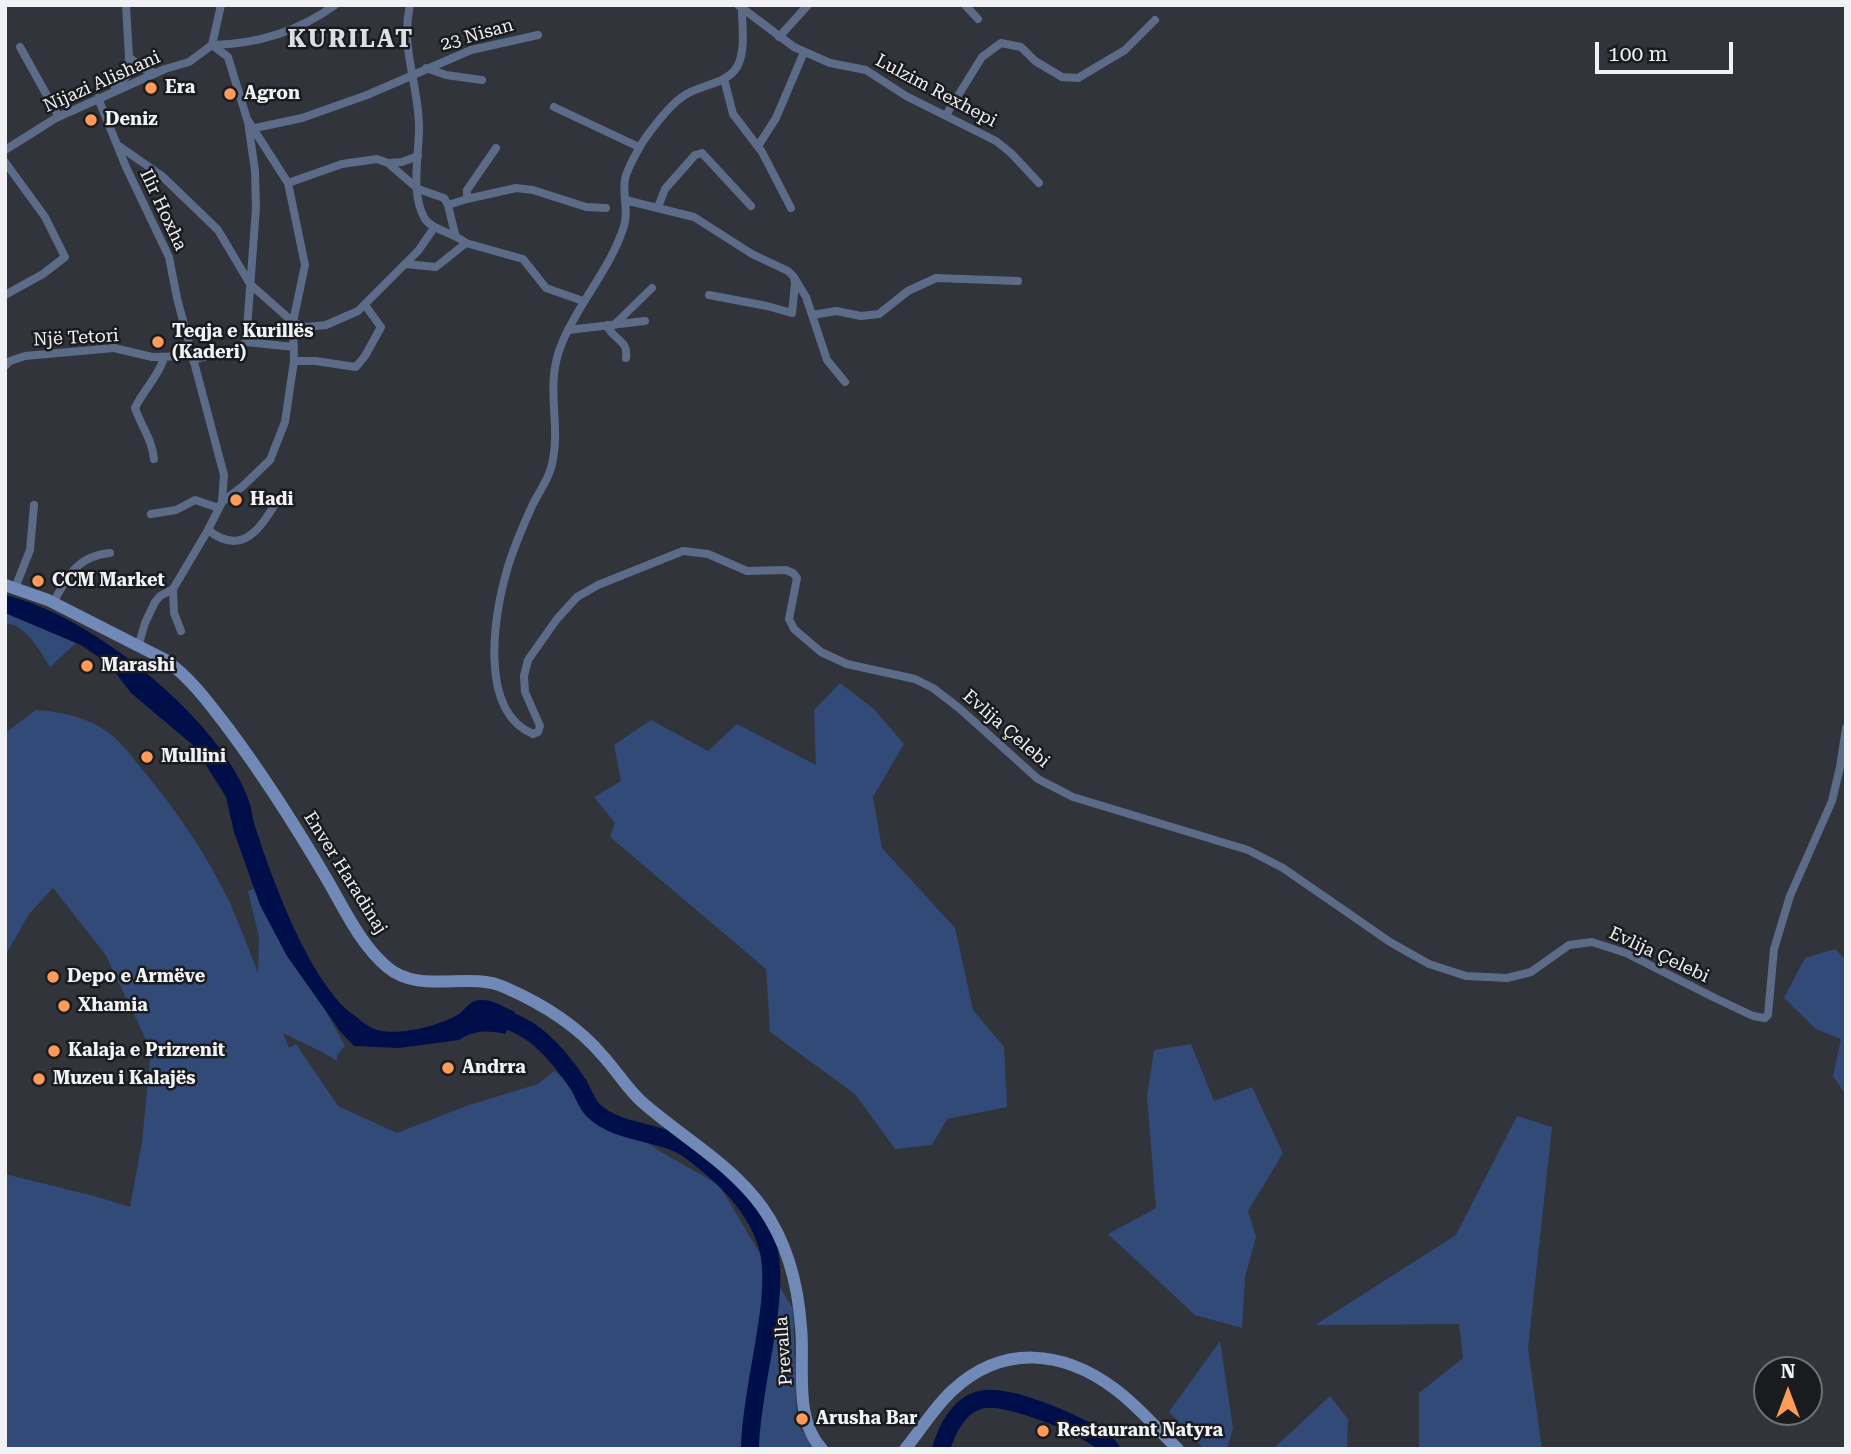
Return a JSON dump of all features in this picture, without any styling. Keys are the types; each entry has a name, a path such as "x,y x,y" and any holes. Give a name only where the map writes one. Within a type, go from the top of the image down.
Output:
{"main road":[{"name":"Enver Haradinaj","path":"10,587 53,603 178,669 213,708 289,816 357,930 384,964 395,973 418,981 480,981 496,984 569,1023 603,1056 639,1100 710,1153 749,1190 776,1227 786,1248"},
{"name":"Prevalla","path":"786,1248 802,1325 807,1423 813,1439 822,1449"},
{"path":"905,1449 940,1403 973,1374 1003,1361 1037,1357 1063,1362 1114,1388 1178,1449"}],"street":[{"path":"111,92 127,76 129,57 126,5"},
{"path":"212,44 221,5"},
{"path":"212,44 255,41 279,36 335,5"},
{"path":"410,5 406,23 408,62 417,102 418,189 425,219 434,228 455,234 466,243 523,259 546,288 583,301"},
{"path":"779,37 808,5"},
{"path":"965,5 978,19"},
{"path":"740,7 741,51 737,67 724,79 733,114 758,146 790,208"},
{"name":"Lulzim Rexhepi","path":"740,7 779,37 804,52 830,63 866,70 906,96 1001,145 1039,183"},
{"path":"946,115 982,57 1001,43 1013,43 1021,47 1035,61 1062,77 1078,78 1125,50 1155,20"},
{"name":"23 Nisan","path":"254,128 302,118 367,95 471,50 538,35"},
{"path":"212,44 228,57 253,147 256,195 246,342 294,347"},
{"name":"Nijazi Alishani","path":"5,150 59,117 98,98 155,73 189,62 212,44"},
{"path":"20,47 59,117"},
{"path":"758,146 776,118 804,52"},
{"path":"129,57 144,69 155,73"},
{"name":"23 Nisan","path":"426,68 446,75 482,80"},
{"name":"Evlija Çelebi","path":"724,79 700,86 681,97 639,147 625,178 625,225 568,330 553,367 551,387 554,448 551,468 533,504 507,569 494,673 498,694 508,714 533,734 538,732 540,726 525,692 524,676 528,660 577,597 598,585 683,551 719,557 747,571 786,570 797,578 789,619 794,629 821,652 846,664 915,678 959,708 1038,779 1073,797 1248,850 1283,868 1390,942 1429,964 1466,976 1507,978 1531,972 1569,945 1592,942 1626,953 1725,1003 1753,1016 1765,1018 1768,1015 1774,949 1790,896 1832,801 1846,727"},
{"name":"Ilir Hoxha","path":"98,98 126,167 169,257 223,475 220,505"},
{"path":"554,107 639,147"},
{"path":"138,647 155,602 173,589 220,505 270,460 285,422 293,361 293,322 305,265 288,183 247,119"},
{"path":"119,146 162,176 218,230 250,284 293,322 306,327 326,326 358,312 402,267 434,228"},
{"path":"467,199 467,190 496,148"},
{"path":"658,207 665,189 695,155 702,153 751,206"},
{"path":"388,163 402,162 418,156"},
{"path":"288,183 342,164 377,159 388,163 418,189 444,198 455,234"},
{"path":"5,162 45,217 65,257 43,274 5,295"},
{"path":"448,205 516,188 533,190 586,207 606,208"},
{"path":"625,200 694,217 720,232 729,241 794,276 806,297 827,360 845,382"},
{"path":"402,267 436,267 466,243"},
{"path":"709,295 792,313 794,276"},
{"path":"812,315 835,311 861,316 879,314 908,291 936,278 1018,281"},
{"path":"626,358 625,342 610,333 610,325 652,288"},
{"path":"293,361 356,367 381,327 365,305"},
{"path":"568,330 645,321"},
{"name":"Një Tetori","path":"5,366 10,360 25,356 114,348 160,358 192,358 237,348 246,342"},
{"path":"155,458 152,443 139,422 135,408 139,398 158,374 163,361 160,358"},
{"path":"151,514 176,510 195,500 220,505"},
{"path":"208,530 228,541 242,541 253,534 277,501"},
{"name":"Enver Haradinaj","path":"10,587 30,550 34,505"},
{"path":"53,603 66,580 84,560 97,554 110,553"},
{"path":"173,589 174,613 181,631"}],"shaded area":[{"path":"5,595 38,606 74,623 111,646 148,674 211,737 234,769 249,801 281,899 306,953 335,998 351,1013 377,1030 407,1031 441,1022 459,1014 473,1001 484,1000 515,1012 505,1034 482,1032 459,1040 399,1048 354,1046 340,1031 287,956 260,905 234,832 226,797 194,746 131,693 109,664 81,645 5,613"},
{"path":"5,613 76,643 50,667 26,633 5,623"},
{"path":"840,683 874,709 904,744 873,797 882,848 955,928 973,1010 1004,1047 1007,1107 947,1119 932,1145 895,1149 855,1094 770,1032 766,969 610,837 615,823 594,797 621,781 614,745 651,720 708,751 737,724 816,765 814,710"},
{"path":"36,710 68,714 97,725 127,751 181,820 212,869 230,903 258,973 259,937 248,891 256,888 287,956 323,1006 345,1046 337,1055 337,1061 283,1033 289,1048 296,1044 338,1106 397,1133 466,1106 538,1084 554,1071 656,1149 719,1185 793,1309 797,1424 816,1449 5,1449 5,1174 130,1207 142,1142 151,1050 105,954 53,888 29,914 5,956 5,733"},
{"path":"1835,949 1846,960 1846,1095 1833,1076 1841,1039 1816,1029 1784,998 1805,958"},
{"path":"1191,1044 1214,1101 1252,1087 1283,1153 1248,1211 1256,1237 1245,1277 1242,1328 1195,1315 1108,1234 1156,1208 1147,1096 1154,1050"},
{"path":"1517,1116 1552,1127 1528,1348 1542,1449 1419,1449 1419,1393 1463,1358 1459,1324 1315,1325 1456,1235"},
{"path":"1220,1341 1233,1428 1227,1449 1204,1449 1169,1412"},
{"path":"1330,1396 1348,1419 1347,1449 1273,1449"}],"waterway":[{"path":"488,1017 516,1024 540,1040 570,1072 591,1108 604,1119 628,1129 668,1139 691,1151 726,1181 755,1216 767,1244 771,1295 752,1417 750,1449"},
{"path":"941,1449 950,1426 960,1412 980,1400 992,1399 1028,1406 1068,1422 1087,1431 1111,1449"}],"place":[{"name":"Era","path":"151,88"},
{"name":"Agron","path":"230,94"},
{"name":"Deniz","path":"91,120"},
{"name":"Teqja e Kurillës (Kaderi)","path":"158,342"},
{"name":"Hadi","path":"236,500"},
{"name":"CCM Market","path":"38,581"},
{"name":"Marashi","path":"87,666"},
{"name":"Mullini","path":"147,757"},
{"name":"Depo e Armëve","path":"53,977"},
{"name":"Xhamia","path":"64,1006"},
{"name":"Kalaja e Prizrenit","path":"54,1051"},
{"name":"Andrra","path":"448,1068"},
{"name":"Muzeu i Kalajës","path":"39,1079"},
{"name":"Arusha Bar","path":"802,1419"},
{"name":"Restaurant Natyra","path":"1043,1431"}],"district":[{"name":"KURILAT","path":"351,40"}]}
